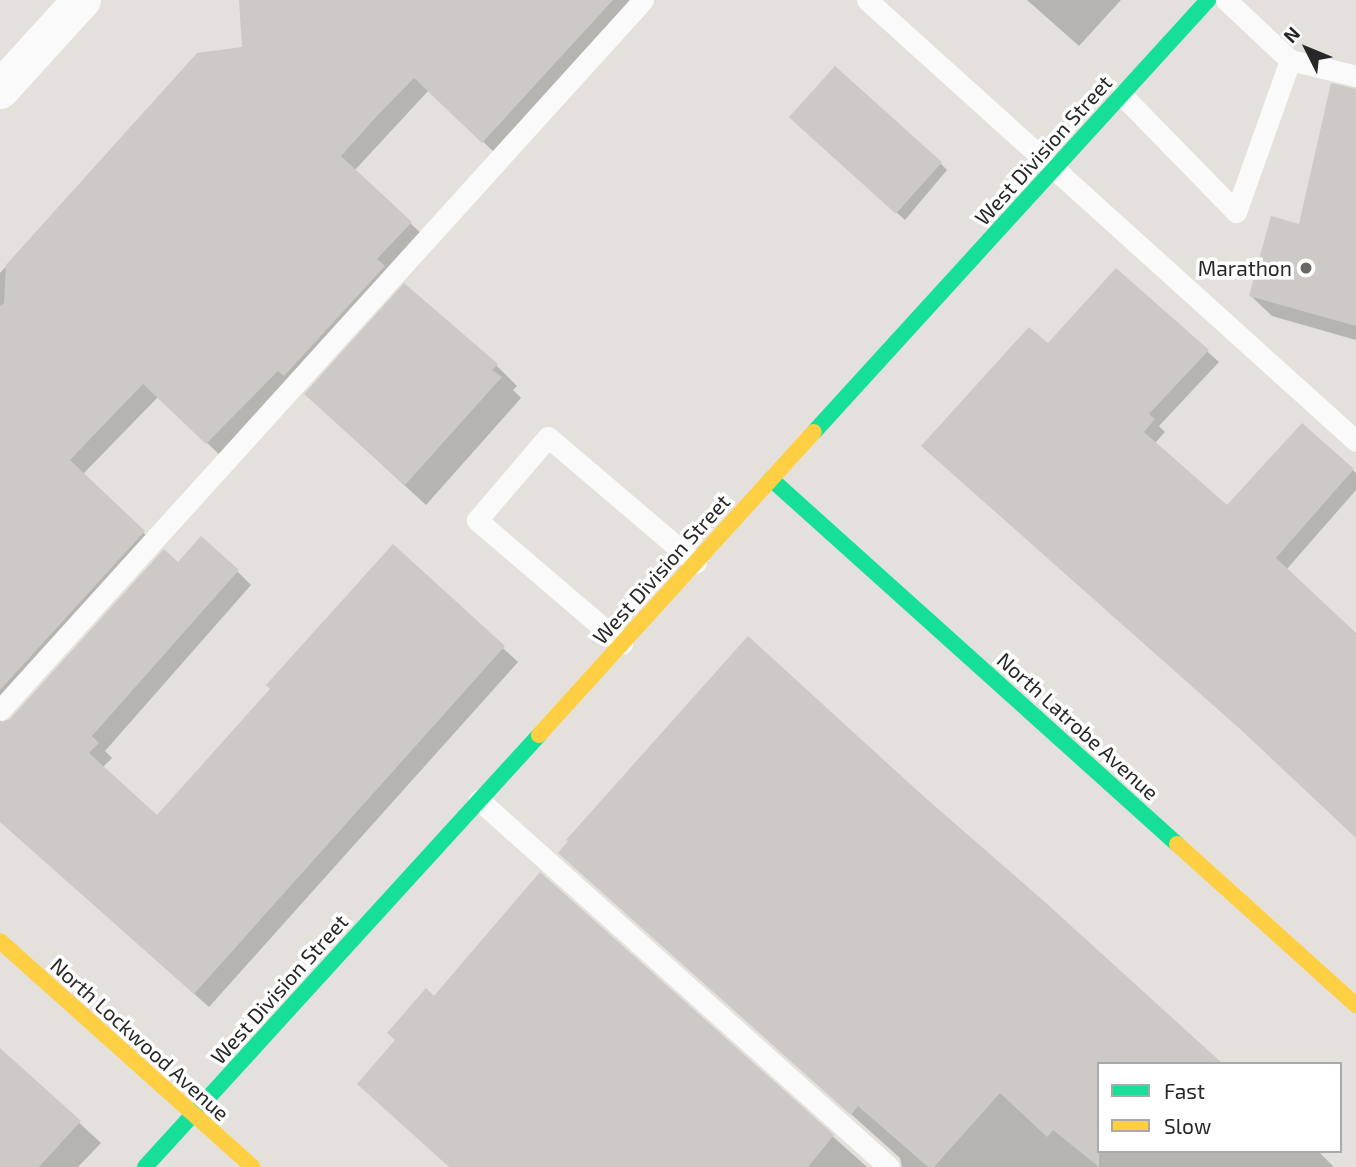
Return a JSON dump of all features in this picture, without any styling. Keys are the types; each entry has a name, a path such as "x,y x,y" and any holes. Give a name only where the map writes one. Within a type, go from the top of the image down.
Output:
{"main road":[{"name":"West Division Street","path":"145,1167 1208,0"},
{"name":"North Latrobe Avenue","path":"771,479 1356,1005"},
{"name":"North Lockwood Avenue","path":"0,941 253,1167"}],"street":[{"path":"0,90 82,0"}],"lane":[{"path":"0,710 643,0"},
{"path":"867,0 1356,440"},
{"path":"1226,0 1290,60 1356,76"},
{"path":"1122,95 1236,212 1290,60"},
{"path":"622,643 477,520 548,437 696,563"},
{"path":"479,800 889,1167"}],"building":[{"path":"239,0 613,0 482,143 414,78 377,116 341,156 412,222 377,259 385,266 284,376 278,371 206,444 143,384 70,460 145,531 0,690 0,306 4,303 6,265 197,53 242,47"},
{"path":"835,66 942,162 896,214 789,117"},
{"path":"1331,83 1356,89 1356,326 1249,296 1271,216 1299,224"},
{"path":"1116,268 1209,350 1149,414 1155,419 1144,432 1227,505 1302,423 1354,469 1276,558 1356,633 1356,838 1240,729 921,446 1029,327 1048,343"},
{"path":"404,283 498,364 492,370 502,377 405,485 304,394"},
{"path":"201,536 239,570 92,736 99,743 89,753 157,815 270,689 266,685 393,544 505,646 194,994 0,822 0,723 10,719 164,549 178,562"},
{"path":"748,636 1221,1062 1097,1062 1099,1167 1053,1130 1047,1137 1000,1093 934,1167 928,1167 858,1106 851,1115 558,853 568,841 566,840"},
{"path":"540,872 834,1135 808,1167 449,1167 357,1084 395,1040 387,1033 426,988 434,996"},
{"path":"0,1048 81,1121 39,1167 0,1167"}],"traffic: fast":[{"path":"814,432 1208,0"},
{"path":"771,479 1177,844"},
{"path":"145,1167 539,735"}],"traffic: slow":[{"path":"539,735 814,432"},
{"path":"1177,844 1356,1005"},
{"path":"0,941 253,1167"}],"place":[{"name":"Marathon","path":"1306,268"}]}
